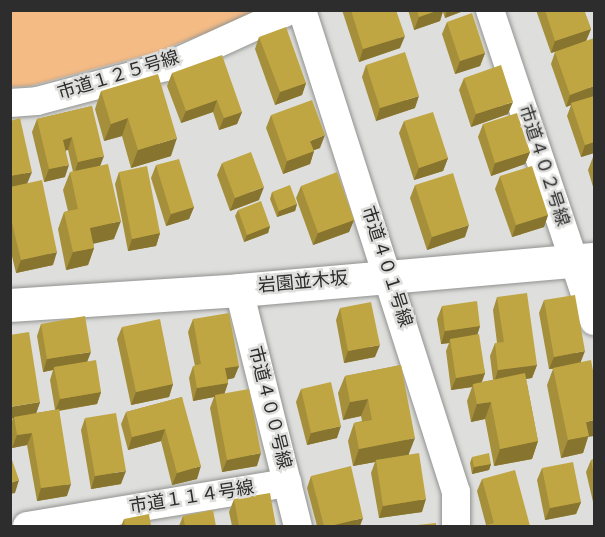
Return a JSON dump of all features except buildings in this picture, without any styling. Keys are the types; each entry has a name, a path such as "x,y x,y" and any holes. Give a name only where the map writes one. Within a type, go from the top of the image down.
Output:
{"street":[{"name":"市道１２５号線","path":"10,104 37,101 166,67 291,10"},
{"name":"市道４０１号線","path":"303,10 456,492 456,526"},
{"name":"市道４０２号線","path":"490,10 584,260 594,321"},
{"name":"岩園並木坂","path":"10,305 239,290 584,260"},
{"name":"市道４００号線","path":"239,290 298,526"},
{"name":"市道１１４号線","path":"27,526 287,483"}],"shaded area":[{"path":"11,11 266,11 153,53 30,86 11,87"}]}
